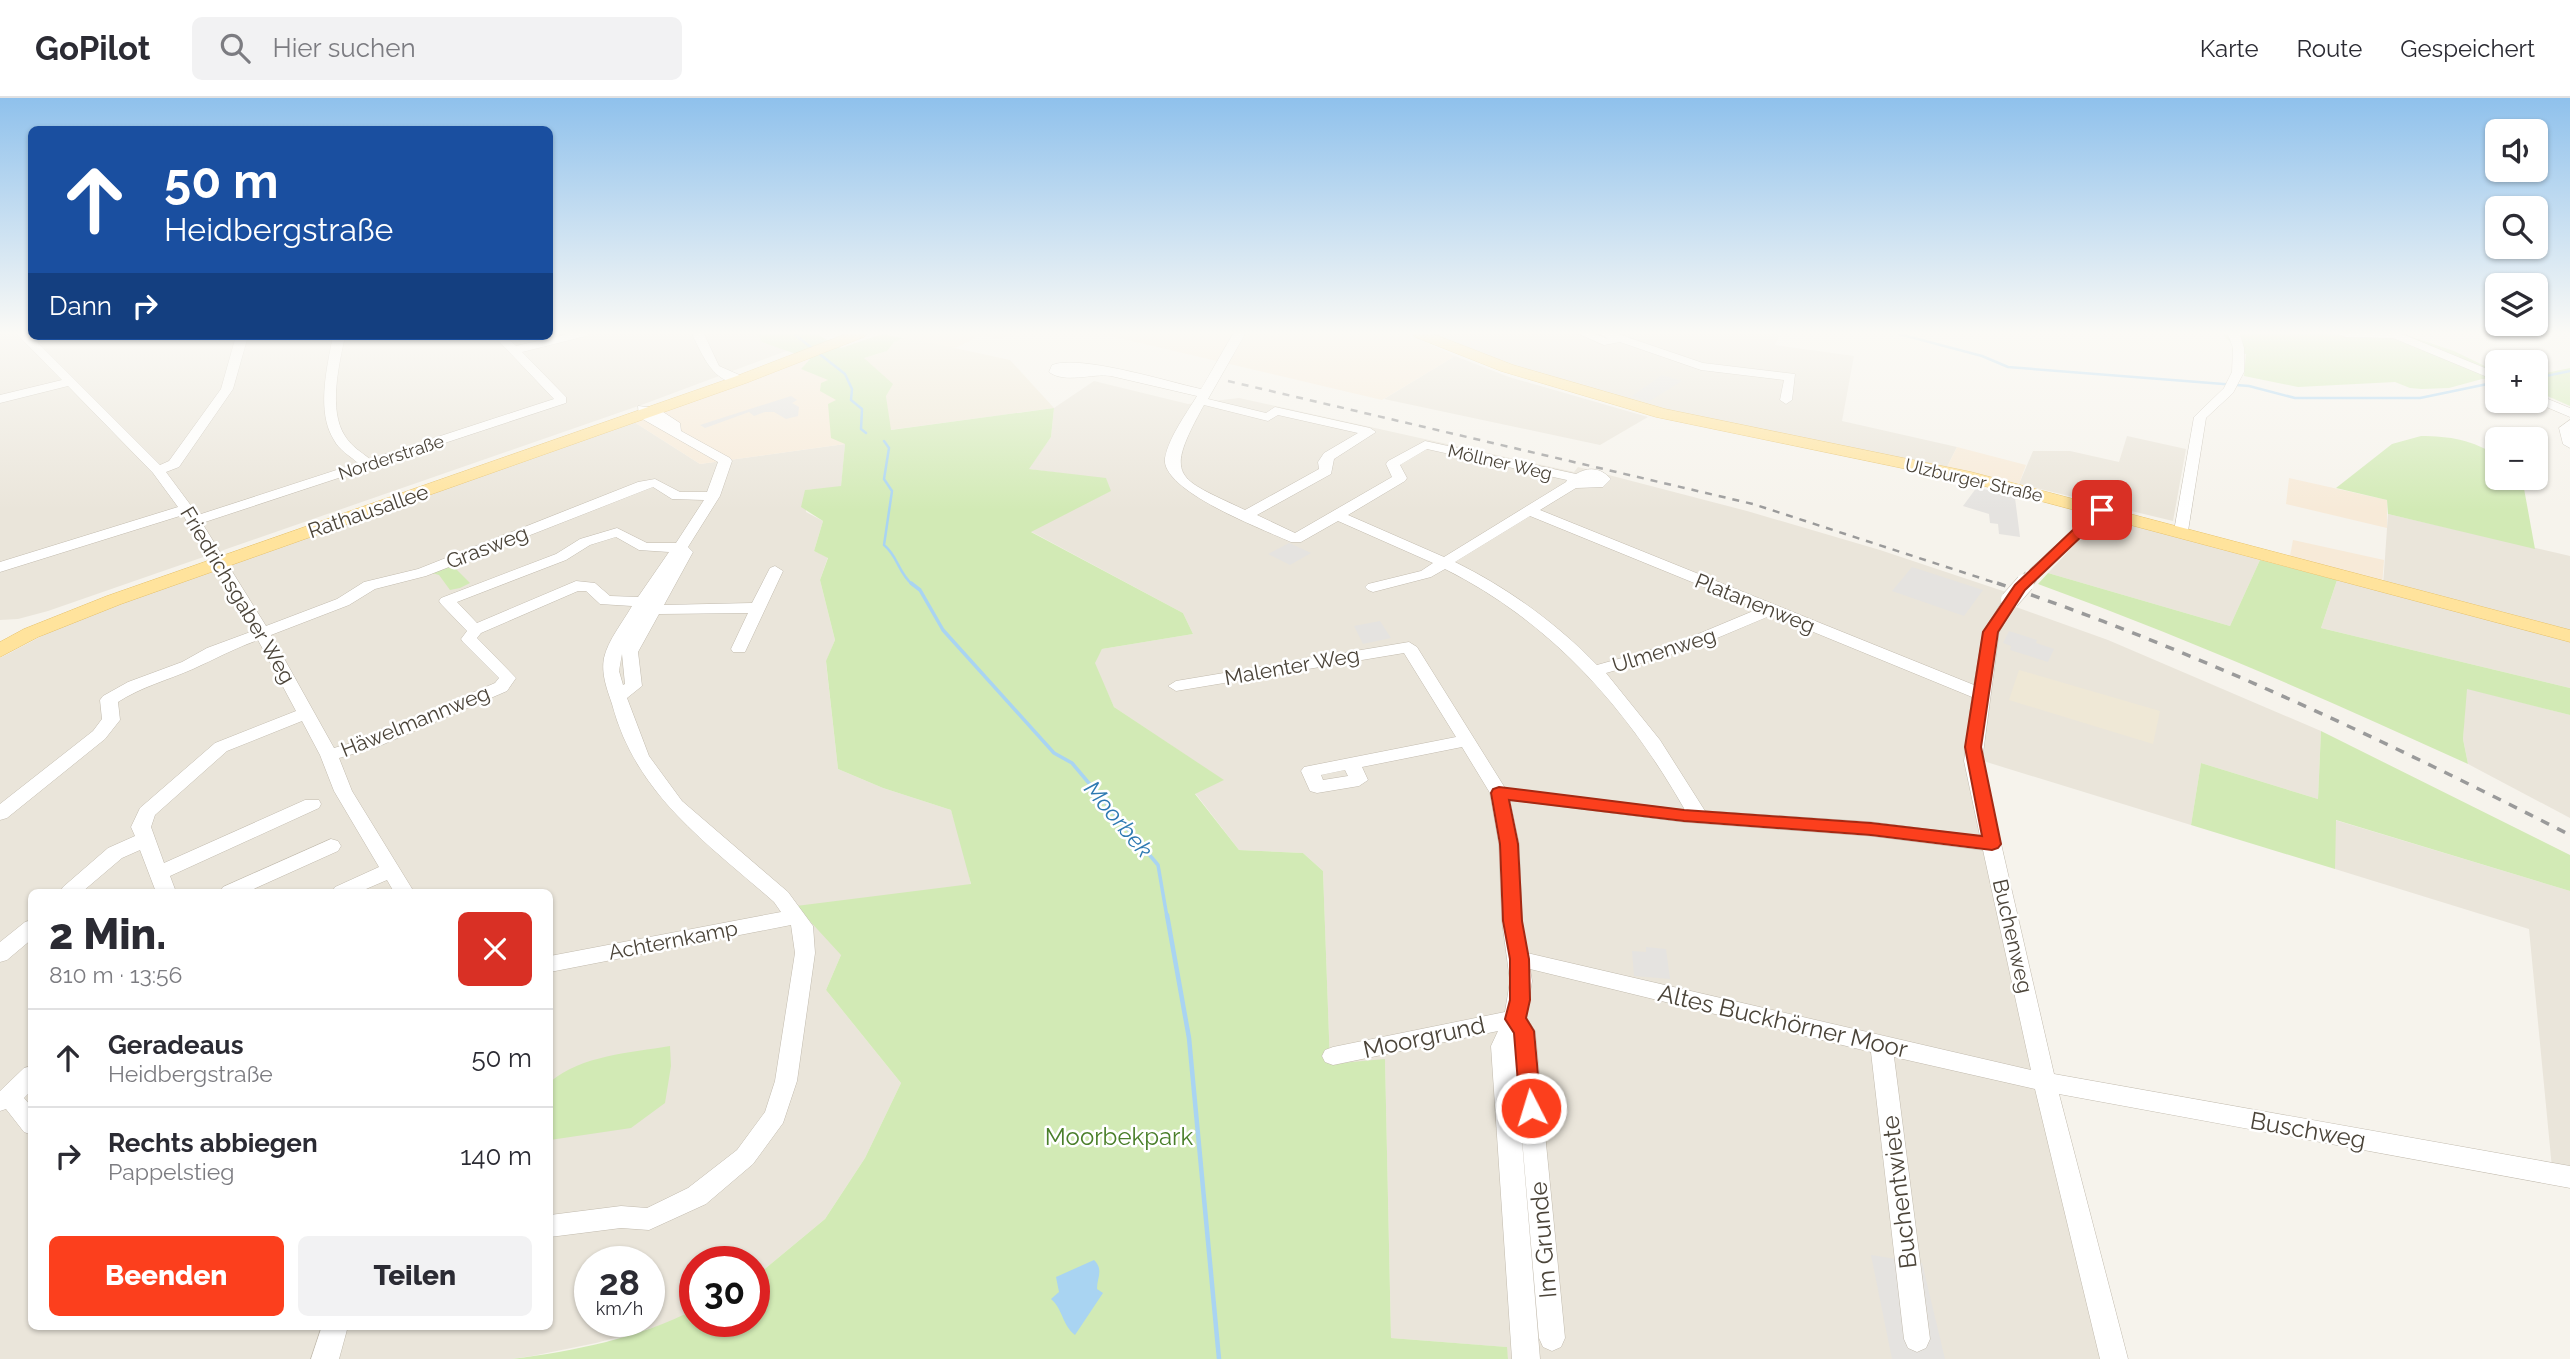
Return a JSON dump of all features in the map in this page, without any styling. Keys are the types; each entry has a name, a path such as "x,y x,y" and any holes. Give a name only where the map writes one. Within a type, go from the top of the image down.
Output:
{"main road":[{"name":"Rathausallee","path":"0,642 68,611 696,393"},
{"name":"Ulzburger Straße","path":"1593,393 1662,413 1942,471 2102,510 2570,636"},
{"name":"Rathausallee","path":"0,650 71,616 219,560"}],"street":[{"path":"0,398 22,393"},
{"name":"Friedrichsgaber Weg","path":"83,393 158,470 219,560 307,713 329,755 343,791 402,889"},
{"path":"158,470 174,464 224,393"},
{"path":"333,393 333,423 339,439 370,465"},
{"name":"Norderstraße","path":"0,567 370,465 562,400 555,393"},
{"path":"1185,393 1204,398 1268,417 1275,411 1370,432 1329,456 1325,462 1326,471 1246,515 1193,490 1176,475 1172,457 1204,398 1207,393"},
{"path":"1786,400 1788,393"},
{"path":"2181,531 2200,416 2229,393"},
{"path":"2548,403 2570,413"},
{"path":"553,1226 621,1217 649,1219 698,1196 745,1157 775,1116 786,1081 802,972 816,943 781,897 675,805 640,757 622,711 617,645 645,607 665,566 680,548 713,496 725,461 675,431 666,429 646,411"},
{"path":"2570,424 2565,428 2570,444"},
{"name":"Möllner Weg","path":"1246,515 1296,539 1400,478 1393,464 1425,445 1582,481 1529,511"},
{"name":"Grasweg","path":"0,814 99,735 111,720 109,701 126,688 199,662 213,651 343,603 355,591 396,576 421,573 643,485 655,484 677,496 713,496"},
{"name":"Buchenweg","path":"2102,510 2031,576 2010,600 1990,632 1973,761 2045,1083 2114,1359"},
{"path":"1373,587 1426,574 1529,511"},
{"name":"Platanenweg","path":"1529,511 1981,694"},
{"path":"1337,514 1445,563 1525,611 1596,670 1648,732 1699,817"},
{"path":"680,548 644,547 624,533 613,532 585,542 561,557 447,601 475,630 576,586 590,586 606,601 645,607 758,608"},
{"path":"739,649 775,571"},
{"name":"Ulmenweg","path":"1596,670 1685,647 1735,628 1770,610"},
{"name":"Häwelmannweg","path":"329,755 371,743 501,687 508,678 469,639 475,630"},
{"name":"Malenter Weg","path":"1176,686 1409,647 1466,741"},
{"path":"165,889 141,827 147,812 221,747 307,713"},
{"path":"1352,764 1466,741 1499,793 1509,844 1513,921 1520,959 1520,1000 1515,1019 1503,1040 1502,1058 1526,1359"},
{"path":"1499,793 1699,817 1871,829 1992,844"},
{"path":"159,873 312,804"},
{"path":"73,889 115,853 146,839"},
{"path":"237,889 331,846"},
{"path":"349,889 390,870"},
{"name":"Achternkamp","path":"553,964 799,924"},
{"path":"0,954 28,930"},
{"name":"Altes Buckhörner Moor","path":"1520,959 2045,1083"},
{"name":"Moorgrund","path":"1333,1056 1515,1019"},
{"name":"Im Grunde","path":"1515,1019 1524,1031 1552,1338"},
{"name":"Buchentwiete","path":"1881,1044 1917,1339"},
{"path":"28,1079 5,1099 28,1121"},
{"name":"Buschweg","path":"2045,1083 2570,1177"},
{"path":"326,1359 334,1330"}],"shaded area":[{"path":"0,393 674,393 48,611 18,619 0,620"},
{"path":"706,393 833,393 845,444 700,464 631,420"},
{"path":"884,393 1040,393 1054,408 890,430"},
{"path":"1076,393 1142,393 1188,404 1239,398 1574,472 1578,467 1747,511 1880,550 2009,593 2002,602 2108,640 2321,731 2318,799 2201,763 2191,825 1967,756 2104,1359 1508,1359 1506,1347 1391,1338 1385,1060 1330,1065 1323,871 1303,853 1239,850 1195,793 1223,780 1114,707 1094,663 1102,649 1193,634 1183,613 1030,531 1110,491 1106,479 1028,469 1051,437 1054,408"},
{"path":"1352,393 1394,393 1382,400"},
{"path":"1394,393 1564,393 1648,417 1600,445 1384,399"},
{"path":"1600,393 1847,393 1842,421 1957,447 1947,467 1680,417"},
{"path":"1637,393 1663,393 1648,402 1632,396"},
{"path":"791,396 797,400 792,403 799,407 798,416 786,419 774,412 754,416 749,412 705,428 700,425"},
{"path":"631,420 700,464 845,444 841,487 805,490 806,512 823,521 814,551 828,557 820,580 835,640 826,662 838,769 883,788 951,810 971,885 841,955 826,990 901,1083 865,1158 825,1219 770,1265 770,1246 679,1246 679,1318 665,1325 665,1246 574,1246 574,1337 618,1337 532,1356 512,1359 0,1359 0,658 76,618"},
{"path":"2127,436 2186,449 2173,521 2019,484 2033,451 2070,451 2119,462"},
{"path":"1957,447 2026,465 2019,484 1947,467"},
{"path":"2289,478 2387,500 2387,528 2286,504"},
{"path":"1977,487 2015,498 2020,537 1999,534 1998,524 1990,523 1989,514 1963,506"},
{"path":"2388,514 2570,556 2570,636 2383,586"},
{"path":"2097,521 2116,521 2260,560 2230,626 2048,573"},
{"path":"2293,540 2384,560 2382,585 2289,561"},
{"path":"1289,543 1311,553 1290,565 1268,554"},
{"path":"1912,567 1983,590 1964,616 1892,591"},
{"path":"2337,580 2570,642 2570,688 2321,628"},
{"path":"1380,621 1391,638 1363,644 1354,626"},
{"path":"2009,631 2054,649 2048,662 2010,650 2011,646 2003,643"},
{"path":"2019,670 2160,711 2153,744 2009,700"},
{"path":"2466,688 2570,715 2570,818 2468,764 2463,739"},
{"path":"2335,820 2570,891 2570,1171 2552,1168 2529,929 2335,869"},
{"path":"1646,947 1666,949 1670,979 1634,976 1632,951 1646,952"},
{"path":"1871,1255 1922,1263 1945,1359 1892,1359"}],"green space":[{"name":"Moorbekpark","path":"823,393 888,393 886,396 891,430 1054,408 1051,437 1029,469 1106,478 1111,491 1031,532 1183,613 1193,634 1102,649 1095,663 1114,707 1224,780 1195,794 1239,850 1303,853 1323,871 1330,1064 1385,1059 1391,1338 1507,1347 1508,1359 512,1359 559,1352 622,1337 665,1337 665,1323 679,1317 679,1337 770,1337 770,1265 825,1219 865,1158 901,1083 826,990 841,955 796,906 971,884 951,810 883,788 838,769 826,661 835,640 820,580 828,558 814,551 823,521 801,507 805,490 841,486 845,444 831,438 828,404 836,400"},
{"path":"2548,393 2570,393 2570,406 2548,396"},
{"path":"2421,436 2441,437 2461,440 2485,449 2485,490 2524,490 2535,549 2388,514 2387,500 2336,488 2392,444"},
{"path":"2260,560 2337,580 2321,628 2570,688 2570,715 2467,689 2463,739 2468,764 2255,670 2038,584 2048,573 2230,626"},
{"path":"453,566 470,583 450,590 439,575 432,573"},
{"path":"2321,731 2570,855 2570,891 2336,820 2335,869 2191,825 2201,763 2318,799"},
{"path":"670,1046 671,1066 665,1103 631,1128 553,1140 553,1080 577,1066 623,1053"}],"water":[{"path":"1094,1260 1099,1270 1097,1289 1103,1293 1075,1335 1067,1327 1058,1307 1051,1299 1059,1292 1056,1277"}],"waterway":[{"name":"Moorbek","path":"852,393 851,400 862,409 861,429 866,433"},
{"path":"2275,393 2295,398 2420,398 2445,393"},
{"name":"Moorbek","path":"884,441 889,448 884,479 892,491 884,545 912,584"},
{"name":"Moorbek","path":"912,584 920,590 943,630 1054,753 1072,763 1158,865 1167,917"},
{"name":"Moorbek","path":"1167,915 1189,1038 1219,1359"}],"railway":[{"path":"1279,393 1753,504 2002,585"},
{"path":"1997,583 2144,637 2288,698 2570,835"}],"route":[{"path":"1531,1108 1524,1031 1515,1019 1520,1000 1520,959 1513,921 1509,844 1499,793 1684,816 1871,829 1992,844 1973,761 1990,632 2020,587 2102,510"}]}
